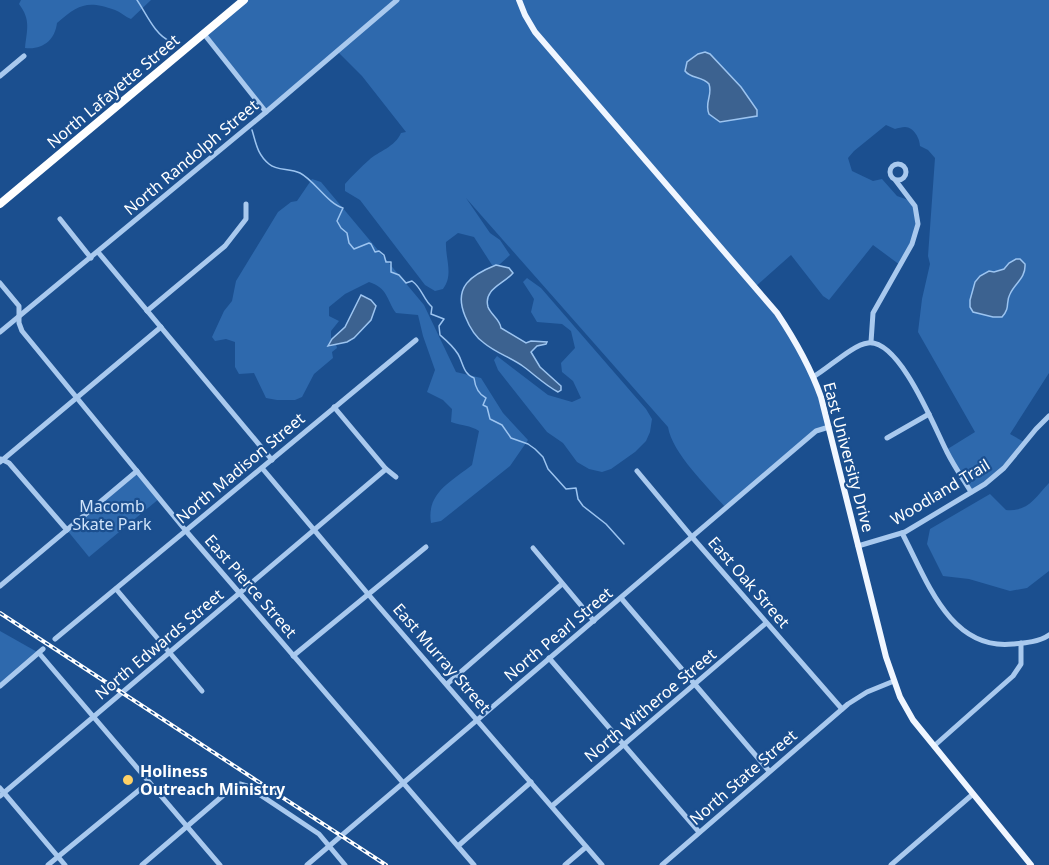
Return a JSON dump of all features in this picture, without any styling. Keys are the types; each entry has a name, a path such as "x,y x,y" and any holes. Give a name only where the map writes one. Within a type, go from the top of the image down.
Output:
{"highway":[{"name":"North Lafayette Street","path":"0,204 244,0"}],"main road":[{"name":"East University Drive","path":"519,0 528,21 538,35 777,313 800,348 813,377 829,427 894,681 908,712 1031,865"}],"street":[{"name":"North Randolph Street","path":"0,332 266,112 397,0"},
{"path":"204,34 266,112"},
{"path":"0,76 24,56"},
{"path":"871,342 873,314 912,243 918,224 915,206 896,181"},
{"path":"147,311 225,246 246,219 246,204"},
{"path":"60,219 91,258"},
{"path":"98,252 272,460"},
{"name":"East Pierce Street","path":"0,283 18,304 20,312 18,317 22,331 186,531 474,865"},
{"path":"1,460 161,327"},
{"name":"North Madison Street","path":"55,639 416,340"},
{"path":"813,377 861,344 871,342 880,345 888,351 916,388 946,450 971,492"},
{"path":"334,407 386,469 396,477"},
{"path":"888,438 929,414"},
{"name":"Woodland Trail","path":"858,546 902,533 992,479 1049,416"},
{"name":"North Pearl Street","path":"306,865 816,431 829,427"},
{"path":"1,460 9,463 67,530"},
{"name":"East Murray Street","path":"262,468 602,865"},
{"name":"North Edwards Street","path":"1,792 386,469"},
{"path":"0,586 137,471"},
{"name":"East Oak Street","path":"637,471 842,710"},
{"path":"902,533 940,606 952,622 969,634 987,642 1007,645 1021,644 1049,635"},
{"path":"293,656 426,547"},
{"path":"533,548 594,621"},
{"path":"447,684 562,584"},
{"path":"116,589 202,691"},
{"path":"621,598 769,771"},
{"name":"North Witheroe Street","path":"552,806 766,623"},
{"path":"934,746 1013,676 1021,664 1021,644"},
{"path":"0,686 41,651 93,717 220,865"},
{"path":"549,658 699,832"},
{"name":"North State Street","path":"662,865 842,710 867,692 894,681"},
{"path":"48,865 149,782"},
{"path":"458,846 531,782"},
{"path":"142,865 232,787 242,784 314,830 345,865"},
{"path":"1,792 65,865"},
{"path":"891,865 973,794"},
{"path":"565,865 586,847"},
{"path":"669,859 676,865"}],"green space":[{"path":"21,0 151,0 131,19 117,11 97,5 78,8 57,23 54,34 47,43 25,48 27,25 19,4"},
{"path":"244,0 1049,0 1049,373 1010,434 1024,442 1009,462 971,492 946,450 975,432 918,332 930,264 928,256 935,158 928,150 920,146 918,137 911,129 905,127 895,129 886,125 848,158 852,171 873,181 882,179 897,196 911,201 918,224 914,240 900,265 873,245 829,300 823,296 791,255 755,287 805,357 829,427 820,429 725,507 683,458 676,448 668,427 466,198 490,233 500,240 510,255 499,265 492,265 474,237 458,233 446,242 449,272 443,289 435,291 425,285 360,200 345,191 345,184 360,169 391,145 401,133 406,132 362,76 337,51 266,112 204,34"},
{"path":"312,179 321,182 424,305 456,372 481,378 503,413 528,440 510,466 441,521 431,523 432,504 449,482 472,465 479,431 451,422 452,409 443,400 427,392 435,370 418,315 396,313 380,287 369,282 345,294 329,307 329,316 339,321 331,331 331,340 328,344 329,347 336,344 337,348 332,352 333,358 314,374 302,397 295,400 266,398 254,373 239,374 235,367 235,342 226,339 215,341 212,337 224,311 232,301 236,281 278,212 291,202 297,201"},
{"path":"527,278 541,288 646,409 652,419 646,441 611,469 602,472 589,469 577,462 563,443 547,432 498,370 494,360 497,356 548,395 572,402 581,398 573,381 562,372 561,363 575,348 571,331 562,324 537,322 531,312 534,299 523,282"},
{"name":"Macomb Skate Park","path":"137,471 160,498 89,557 67,530"},
{"path":"1049,483 1049,571 1027,588 1010,591 969,579 943,576 927,544 930,529 990,494 1006,510 1020,509 1035,499"},
{"path":"0,631 39,653 0,686"}],"shaded area":[{"path":"705,52 710,54 741,87 757,110 757,116 720,122 709,114 707,106 709,84 685,71 687,62"},
{"path":"1016,259 1020,259 1025,264 1025,269 1010,294 1002,317 973,312 970,300 975,282 989,271 1004,269"},
{"path":"496,265 509,268 513,273 491,291 487,301 489,310 501,328 526,343 547,342 537,346 531,352 540,367 561,386 558,392 519,364 481,341 468,324 462,306 463,290 472,278"},
{"path":"361,295 371,300 376,306 371,320 354,338 328,346 345,327"}],"waterway":[{"path":"137,0 155,29 170,41"},
{"path":"252,130 259,152 269,164 276,168 300,173 332,202 343,208 337,221 347,233 349,243 354,249 371,244 375,252 379,251 384,255 386,262 391,262 391,272 399,275 406,283 412,281 415,284 432,307 431,314 444,319 439,326 440,335 456,351 465,371 474,378 476,387 486,398 483,405 487,407 490,419 502,425 511,438 535,449 543,457 548,469 566,489 576,488 578,499 583,506 606,524 624,544"}],"railway":[{"path":"0,613 386,865"}],"place":[{"name":"Holiness Outreach Ministry","path":"128,780"}]}
